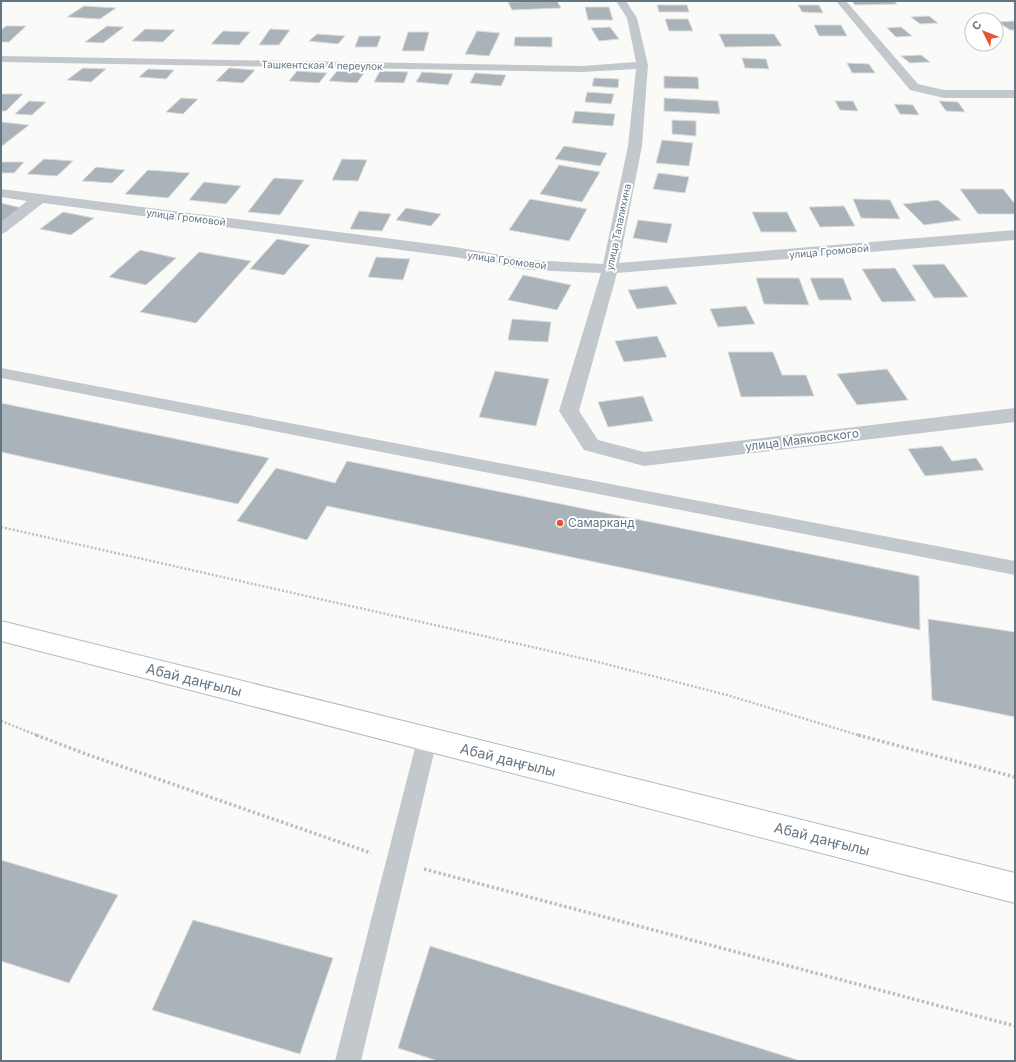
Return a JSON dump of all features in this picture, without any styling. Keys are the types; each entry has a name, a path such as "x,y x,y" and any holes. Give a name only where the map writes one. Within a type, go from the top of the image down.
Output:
{"main road":[{"name":"Абай даңғылы","path":"1,631 1015,888"}],"street":[{"name":"улица Талалихина","path":"591,445 568,411 610,269 635,146 642,65 632,18 621,1"},
{"path":"841,1 914,87 944,94 1015,94"},
{"name":"Ташкентская 4 переулок","path":"1,59 582,69 642,65"},
{"name":"улица Громовой","path":"1,192 455,252 530,265 610,269 1015,235"},
{"path":"1,229 40,198"},
{"name":"улица Маяковского","path":"591,445 644,459 1015,415"}],"lane":[{"path":"1,373 1015,568"},
{"path":"348,1061 427,740"}],"path":[{"path":"1,527 594,661 727,695 889,744 1015,777"},
{"path":"1,721 86,754 396,861 1015,1026"}],"building":[{"path":"557,1 561,8 512,10 508,2"},
{"path":"852,1 894,1 897,4 855,5"},
{"path":"657,5 687,5 689,12 659,12"},
{"path":"798,5 819,5 823,13 802,12"},
{"path":"84,6 116,8 100,19 67,17"},
{"path":"585,7 609,7 613,20 588,20"},
{"path":"929,16 938,23 920,24 911,17"},
{"path":"665,19 688,19 693,31 669,31"},
{"path":"1015,21 1015,30 1010,30 1004,26 1004,22"},
{"path":"814,25 841,25 847,36 819,36"},
{"path":"6,26 26,26 9,42 1,42 1,30"},
{"path":"107,26 124,27 103,43 85,42"},
{"path":"610,27 619,39 599,41 591,28"},
{"path":"901,27 912,36 896,37 887,28"},
{"path":"145,29 175,30 163,42 132,41"},
{"path":"270,29 290,30 279,45 259,45"},
{"path":"223,31 250,32 239,45 211,44"},
{"path":"477,31 500,33 489,56 465,54"},
{"path":"408,32 429,32 424,51 402,51"},
{"path":"317,34 345,36 338,44 309,41"},
{"path":"719,34 774,34 782,46 725,47"},
{"path":"359,36 381,36 377,47 355,47"},
{"path":"515,37 552,37 552,47 514,46"},
{"path":"921,55 930,62 910,63 901,56"},
{"path":"742,58 766,59 769,69 745,68"},
{"path":"847,63 869,64 875,73 852,73"},
{"path":"83,68 106,69 91,82 67,80"},
{"path":"229,68 255,70 243,83 216,81"},
{"path":"148,69 174,70 166,79 139,77"},
{"path":"297,71 327,73 319,83 289,81"},
{"path":"337,71 364,73 357,83 329,81"},
{"path":"380,71 408,72 404,83 374,82"},
{"path":"422,72 453,74 448,85 416,82"},
{"path":"475,73 506,75 501,86 470,83"},
{"path":"664,76 698,77 699,89 664,88"},
{"path":"594,78 619,79 618,88 592,86"},
{"path":"587,92 614,94 611,104 585,102"},
{"path":"1,94 23,94 6,111 1,111"},
{"path":"181,98 198,99 183,114 166,112"},
{"path":"664,98 718,101 720,114 664,111"},
{"path":"29,101 46,102 32,115 15,114"},
{"path":"835,101 853,101 858,111 840,110"},
{"path":"939,101 958,102 965,112 946,111"},
{"path":"894,104 913,105 919,115 900,114"},
{"path":"575,111 615,114 613,126 572,123"},
{"path":"672,120 696,121 696,136 672,134"},
{"path":"1,122 29,125 1,146"},
{"path":"662,140 693,143 689,166 656,163"},
{"path":"564,146 607,153 600,166 555,159"},
{"path":"44,159 73,161 57,176 27,174"},
{"path":"342,159 367,160 358,181 332,180"},
{"path":"1,162 24,162 14,173 1,173"},
{"path":"559,165 600,172 582,202 540,194"},
{"path":"96,167 125,170 112,183 82,181"},
{"path":"148,170 190,173 168,198 125,194"},
{"path":"658,173 689,177 685,193 653,189"},
{"path":"274,178 304,180 280,215 248,212"},
{"path":"204,182 241,186 226,204 189,200"},
{"path":"960,189 1003,189 1015,204 1015,214 978,214"},
{"path":"530,199 587,209 569,241 509,230"},
{"path":"853,199 890,200 900,219 861,218"},
{"path":"938,200 961,220 924,225 903,204"},
{"path":"1,203 22,208 1,222"},
{"path":"844,206 855,226 820,227 809,207"},
{"path":"406,208 441,214 431,226 396,220"},
{"path":"359,211 391,214 382,231 350,229"},
{"path":"63,212 94,218 71,235 40,229"},
{"path":"752,212 787,212 797,232 761,232"},
{"path":"638,220 672,224 667,243 633,238"},
{"path":"277,239 310,245 284,275 250,269"},
{"path":"140,250 176,258 146,285 109,277"},
{"path":"199,252 251,261 196,323 140,312"},
{"path":"376,257 410,259 403,280 368,277"},
{"path":"944,264 968,297 934,298 912,265"},
{"path":"895,268 916,301 882,302 862,269"},
{"path":"523,275 571,285 557,310 508,300"},
{"path":"756,278 799,278 809,305 764,304"},
{"path":"810,278 843,278 852,300 819,300"},
{"path":"667,286 677,304 637,309 628,290"},
{"path":"746,306 755,324 718,327 710,309"},
{"path":"512,319 551,322 548,342 508,340"},
{"path":"657,336 667,357 624,362 615,341"},
{"path":"728,352 773,352 782,375 806,375 814,396 741,397"},
{"path":"887,369 908,400 857,405 837,374"},
{"path":"495,371 549,379 536,426 479,417"},
{"path":"643,396 653,421 608,427 598,402"},
{"path":"1,403 269,458 238,504 1,452"},
{"path":"942,446 952,461 976,458 984,470 925,476 908,449"},
{"path":"347,461 919,576 920,630 327,506 307,540 237,521 276,468 335,483"},
{"path":"928,619 1015,632 1015,717 932,700"},
{"path":"1,860 118,895 69,983 1,961"},
{"path":"193,920 333,958 300,1054 152,1010"},
{"path":"430,946 801,1061 438,1061 398,1048"}],"place":[{"name":"Самарканд","path":"560,523"}]}
